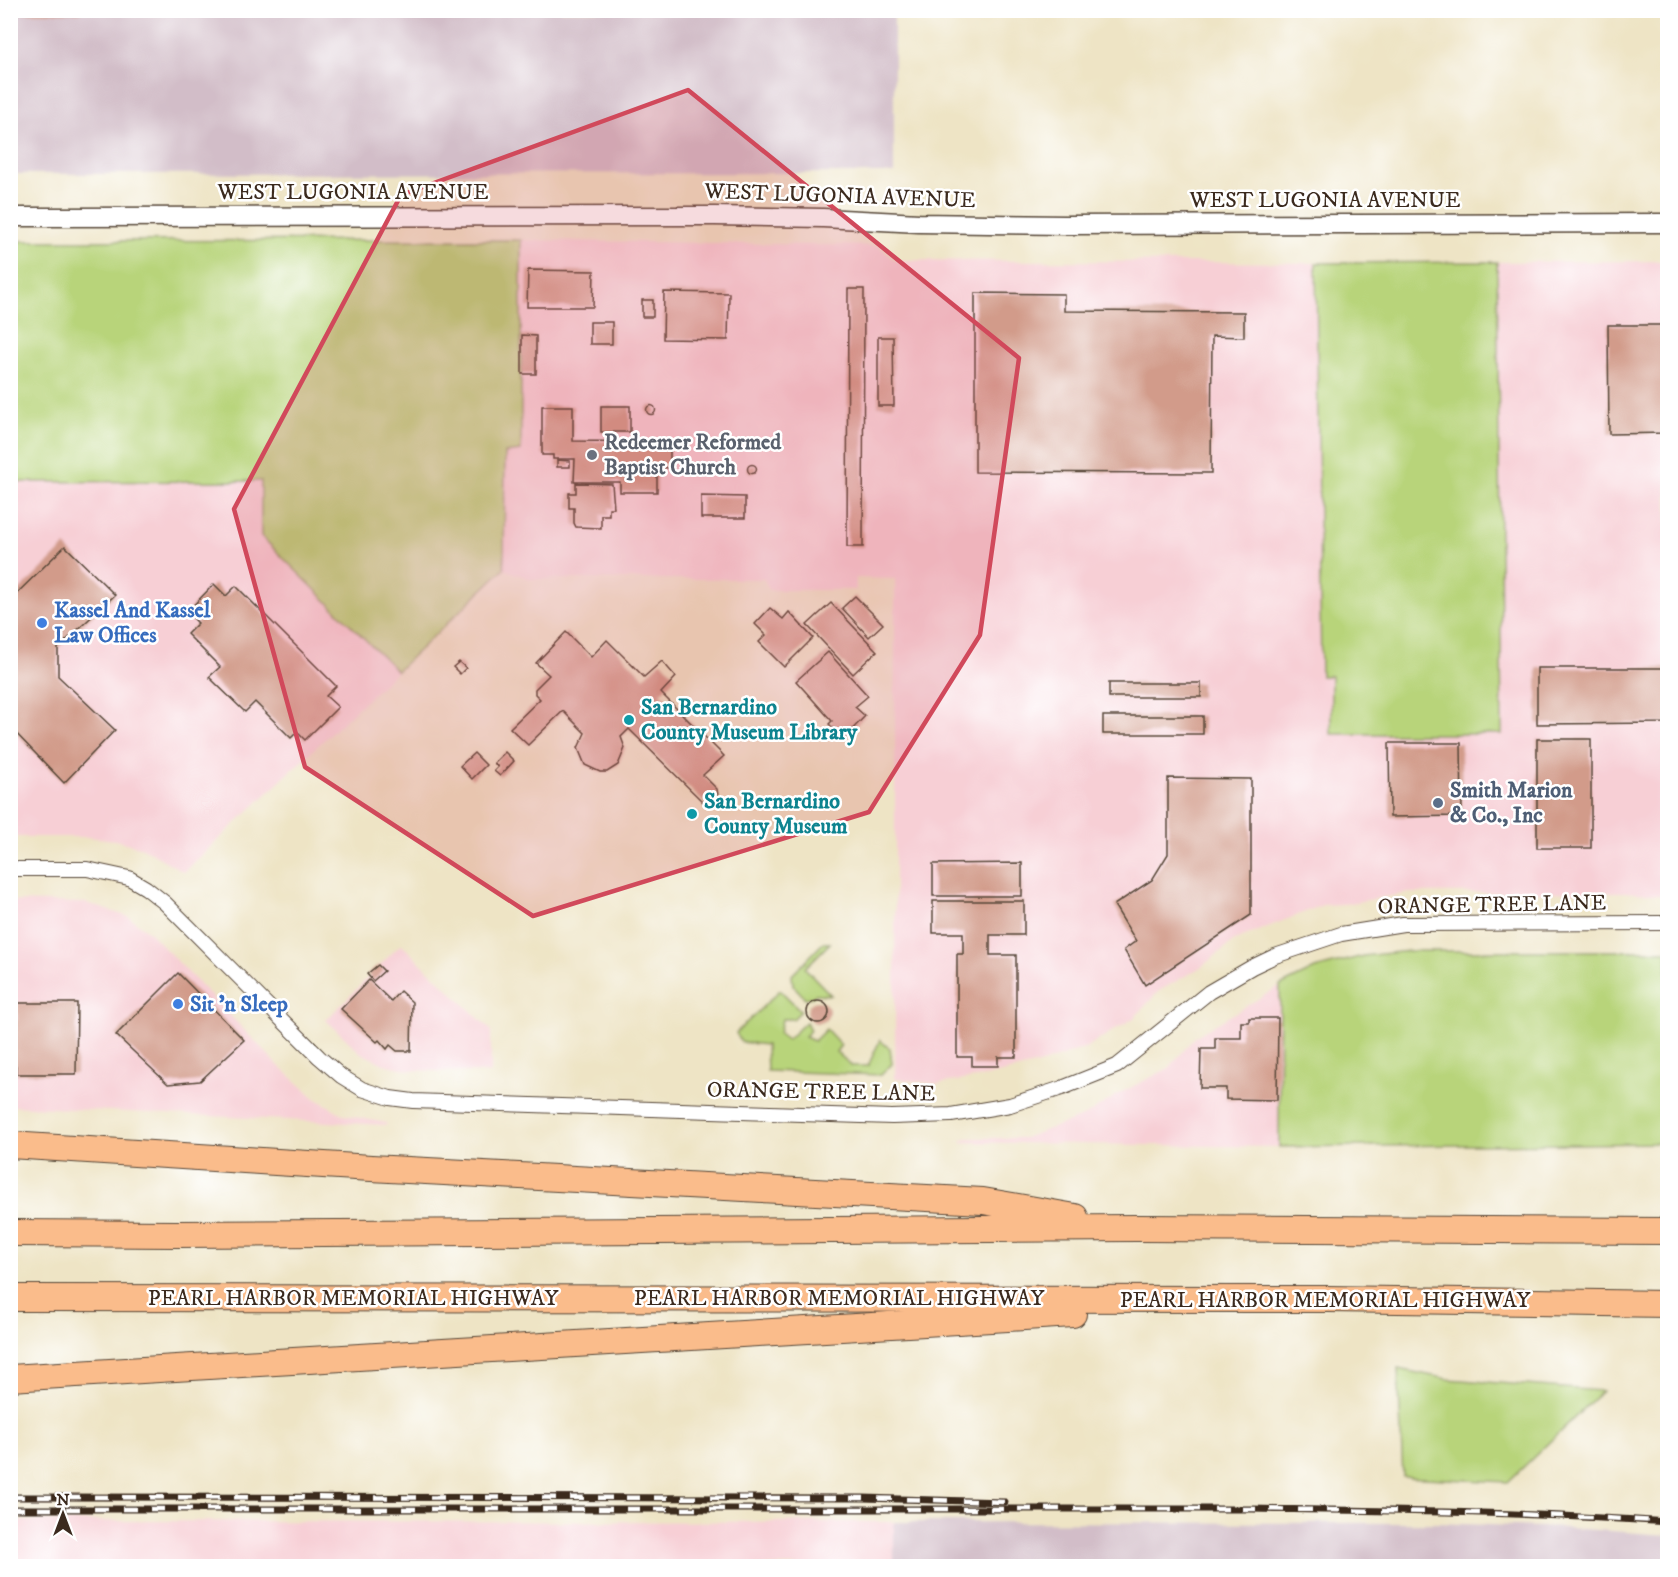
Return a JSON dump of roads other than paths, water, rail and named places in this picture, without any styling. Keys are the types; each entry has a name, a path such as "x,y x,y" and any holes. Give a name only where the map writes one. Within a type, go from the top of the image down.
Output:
{"highway":[{"path":"10,1145 371,1168 983,1201 1137,1228"},
{"path":"10,1233 1137,1228 1668,1231"},
{"name":"PEARL HARBOR MEMORIAL HIGHWAY","path":"10,1298 1328,1299 1668,1304"},
{"path":"10,1378 1328,1299"}],"street":[{"name":"WEST LUGONIA AVENUE","path":"10,217 714,216 1065,225 1668,223"},
{"name":"ORANGE TREE LANE","path":"10,868 87,869 129,878 165,903 340,1076 362,1089 390,1098 475,1104 892,1117 951,1115 1010,1105 1062,1088 1117,1066 1209,992 1275,956 1341,934 1403,924 1668,922"}],"railway":[{"path":"10,1497 863,1498 1005,1502"},
{"path":"10,1509 1252,1509 1512,1514 1668,1522"}],"place":[{"name":"Redeemer Reformed Baptist Church","path":"592,455"},
{"name":"Kassel And Kassel Law Offices","path":"42,623"},
{"name":"San Bernardino County Museum Library","path":"629,720"},
{"name":"Smith Marion & Co., Inc","path":"1438,803"},
{"name":"San Bernardino County Museum","path":"692,814"},
{"name":"Sit 'n Sleep","path":"178,1004"}]}
